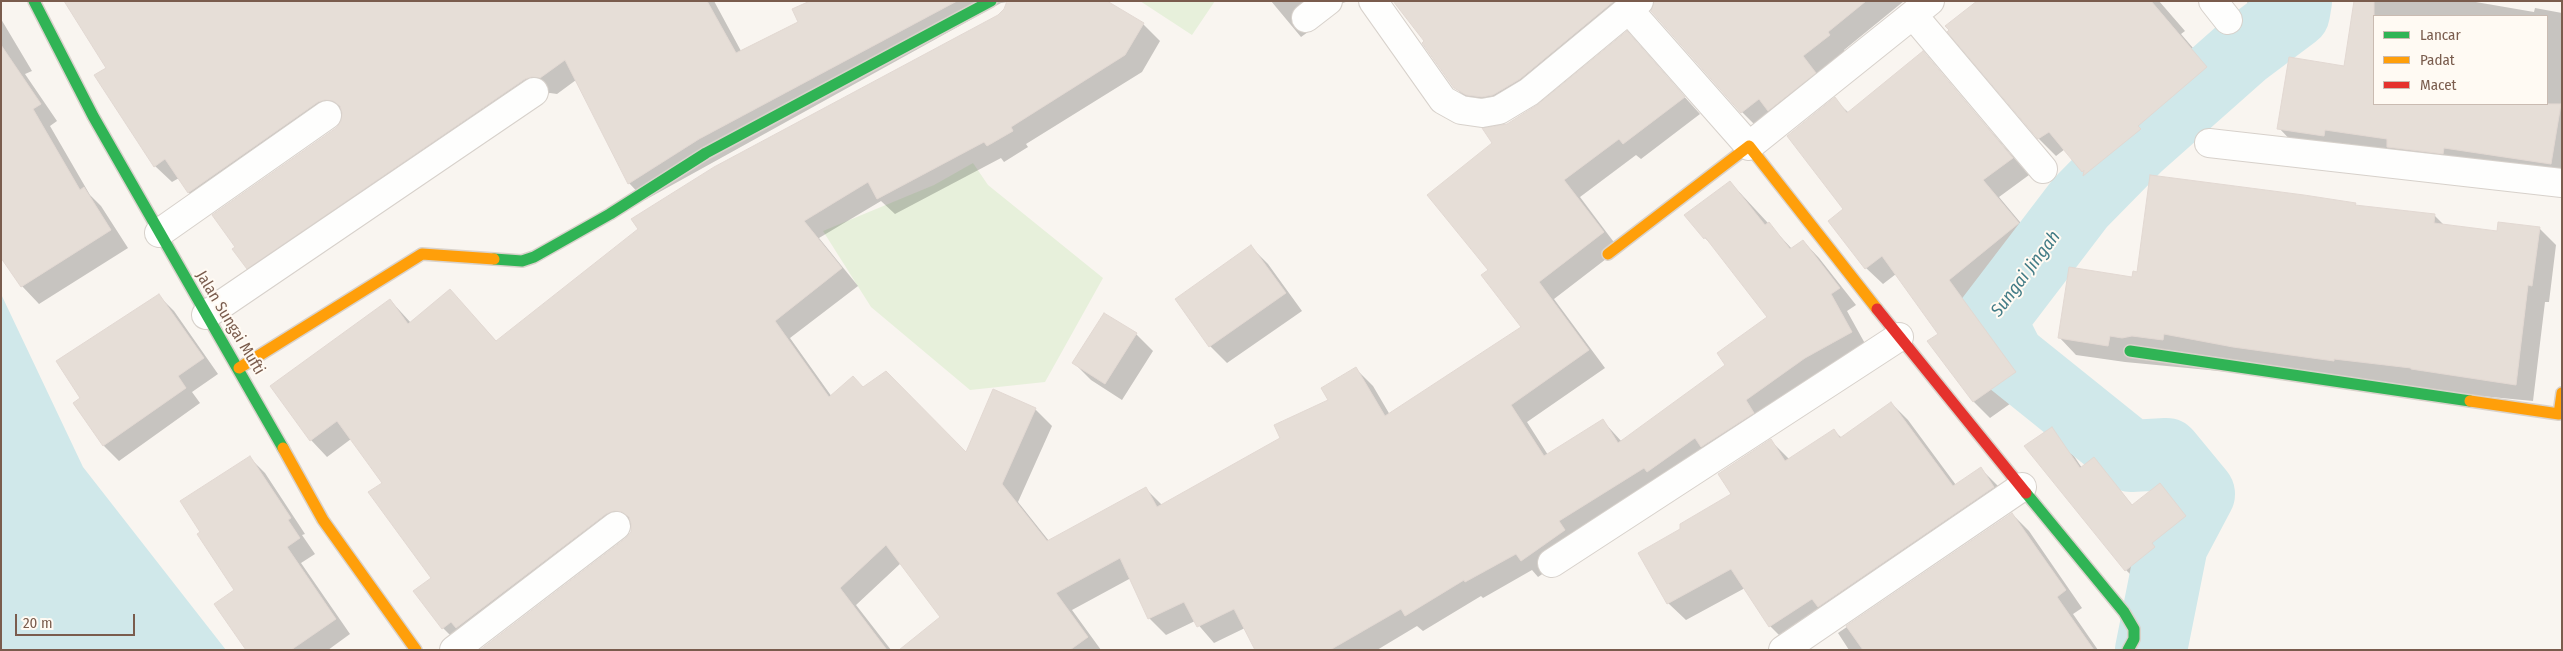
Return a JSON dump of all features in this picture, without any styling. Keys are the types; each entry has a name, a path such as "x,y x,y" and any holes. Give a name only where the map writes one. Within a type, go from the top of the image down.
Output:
{"street":[{"name":"Jalan Sungai Mufti","path":"34,1 93,116 206,315 239,368 323,520 416,650"},
{"path":"239,368 422,254 522,261 534,257 618,209 706,153 991,1"},
{"path":"1306,18 1328,1"},
{"path":"1373,1 1443,100 1461,110 1482,113 1499,110 1529,92 1634,6 1749,146 1899,337 2132,624 2134,639 2128,650"},
{"path":"1608,254 1749,146 1921,8 2043,169"},
{"path":"206,315 534,92"},
{"path":"159,233 327,115"},
{"path":"2209,143 2562,183"},
{"path":"1552,563 1899,337"},
{"path":"2130,351 2558,414 2562,393"},
{"path":"1783,650 2022,487"},
{"path":"454,650 616,526"}],"green space":[{"path":"1140,1 1215,1 1192,35"},
{"path":"973,163 988,185 1103,278 1045,382 970,390 871,307 823,231 934,185"}],"water":[{"path":"1,294 83,467 226,650 1,650"}],"building":[{"path":"64,1 707,1 736,53 798,22 792,9 810,1 957,1 699,139 628,184 565,60 540,78 532,77 525,79 247,269 232,249 235,247 212,215 336,128 341,121 342,113 340,106 333,101 325,100 318,102 188,193 165,159 154,167 94,75 106,68"},
{"path":"1007,1 1107,1 1144,23 1125,55 1011,127 1013,131 987,146 984,142 877,199 868,182 804,221 842,268 775,321 829,397 853,376 863,387 886,371 966,452 993,389 1036,408 1002,484 1047,541 1146,487 1157,507 1280,438 1274,425 1328,400 1321,388 1356,367 1385,416 1521,327 1481,275 1488,270 1427,195 1492,143 1482,128 1507,124 1537,105 1627,31 1685,97 1623,144 1619,139 1564,180 1604,232 1539,282 1589,350 1511,405 1544,456 1603,419 1618,443 1725,365 1717,353 1767,317 1705,237 1704,239 1684,215 1730,181 1765,225 1769,222 1790,249 1803,240 1840,288 1831,294 1852,332 1805,358 1746,400 1754,413 1701,447 1695,438 1647,472 1644,468 1559,521 1565,530 1521,561 1516,554 1465,582 1464,580 1405,616 1401,609 1330,650 1255,650 1234,609 1197,627 1184,602 1148,619 1120,558 1056,593 1088,637 1070,650 899,650 940,617 886,545 840,588 887,650 480,650 626,538 631,532 629,517 622,512 614,511 606,514 456,628 451,622 442,629 413,591 431,578 368,492 382,483 337,421 310,441 270,386 390,299 408,324 450,289 496,341 638,229 631,219 714,167 998,15 1004,9"},
{"path":"1393,1 1614,1 1520,79 1493,95 1482,97 1466,95 1454,88 1422,43 1424,41"},
{"path":"1654,1 1866,1 1828,32 1830,35 1803,56 1816,73 1768,111 1759,99 1741,113 1651,11"},
{"path":"1977,1 2151,1 2207,67 2138,126 2141,129 2083,176 2084,170 2082,172 2049,132 2038,139 1947,32 1949,30 1945,26"},
{"path":"2354,1 2374,1 2373,105 2561,104 2551,164 2444,148 2443,154 2387,147 2387,139 2325,130 2324,136 2277,129 2289,57 2344,66"},
{"path":"1,45 41,104 33,109 80,190 84,187 111,230 21,287 1,258"},
{"path":"1923,51 2013,158 1983,180 2019,223 1949,280 2016,372 1973,402 1927,341 1938,334 1882,256 1865,269 1828,221 1843,209 1787,136 1835,97 1847,113"},
{"path":"2150,175 2304,195 2356,203 2355,205 2435,214 2434,223 2497,231 2498,222 2540,227 2532,286 2528,285 2516,385 2411,368 2334,359 2334,361 2233,347 2164,334 2163,340 2132,336 2122,338 2110,336 2108,346 2058,338 2069,267 2132,277 2133,271 2137,272"},
{"path":"1251,245 1286,293 1209,347 1175,299"},
{"path":"159,294 204,358 178,376 186,388 103,446 73,403 80,398 56,361"},
{"path":"1104,313 1137,333 1105,384 1072,363"},
{"path":"1891,402 1953,486 1981,467 1994,487 1818,607 1812,599 1769,627 1731,569 1667,604 1638,553 1680,529 1680,524 1731,494 1718,474 1771,439 1785,461 1834,429 1840,438"},
{"path":"2052,427 2080,468 2094,457 2132,505 2160,483 2186,516 2152,543 2155,547 2125,571 2024,446"},
{"path":"250,456 291,518 288,520 300,538 287,547 336,619 291,650 246,650 214,604 234,590 197,534 200,532 180,501"},
{"path":"2012,513 2066,590 2057,597 2094,650 1863,650 1846,626"}],"waterway":[{"name":"Sungai Jingah","path":"2151,650 2172,545 2199,494 2166,454 2131,456 2009,358 1990,321 2080,203 2137,145 2242,52 2294,13 2296,1"}],"traffic: fast":[{"path":"34,1 93,116 283,448"},
{"path":"494,259 522,261 534,257 610,214 706,153 991,1"},
{"path":"2130,351 2470,401"},
{"path":"2026,493 2124,612 2134,629 2134,639 2128,650"}],"traffic: slow":[{"path":"1608,254 1749,146 1877,309"},
{"path":"239,368 422,254 494,259"},
{"path":"2470,401 2559,414 2562,393"},
{"path":"283,448 323,520 416,650"}],"traffic: jam":[{"path":"1877,309 2026,493"}]}
